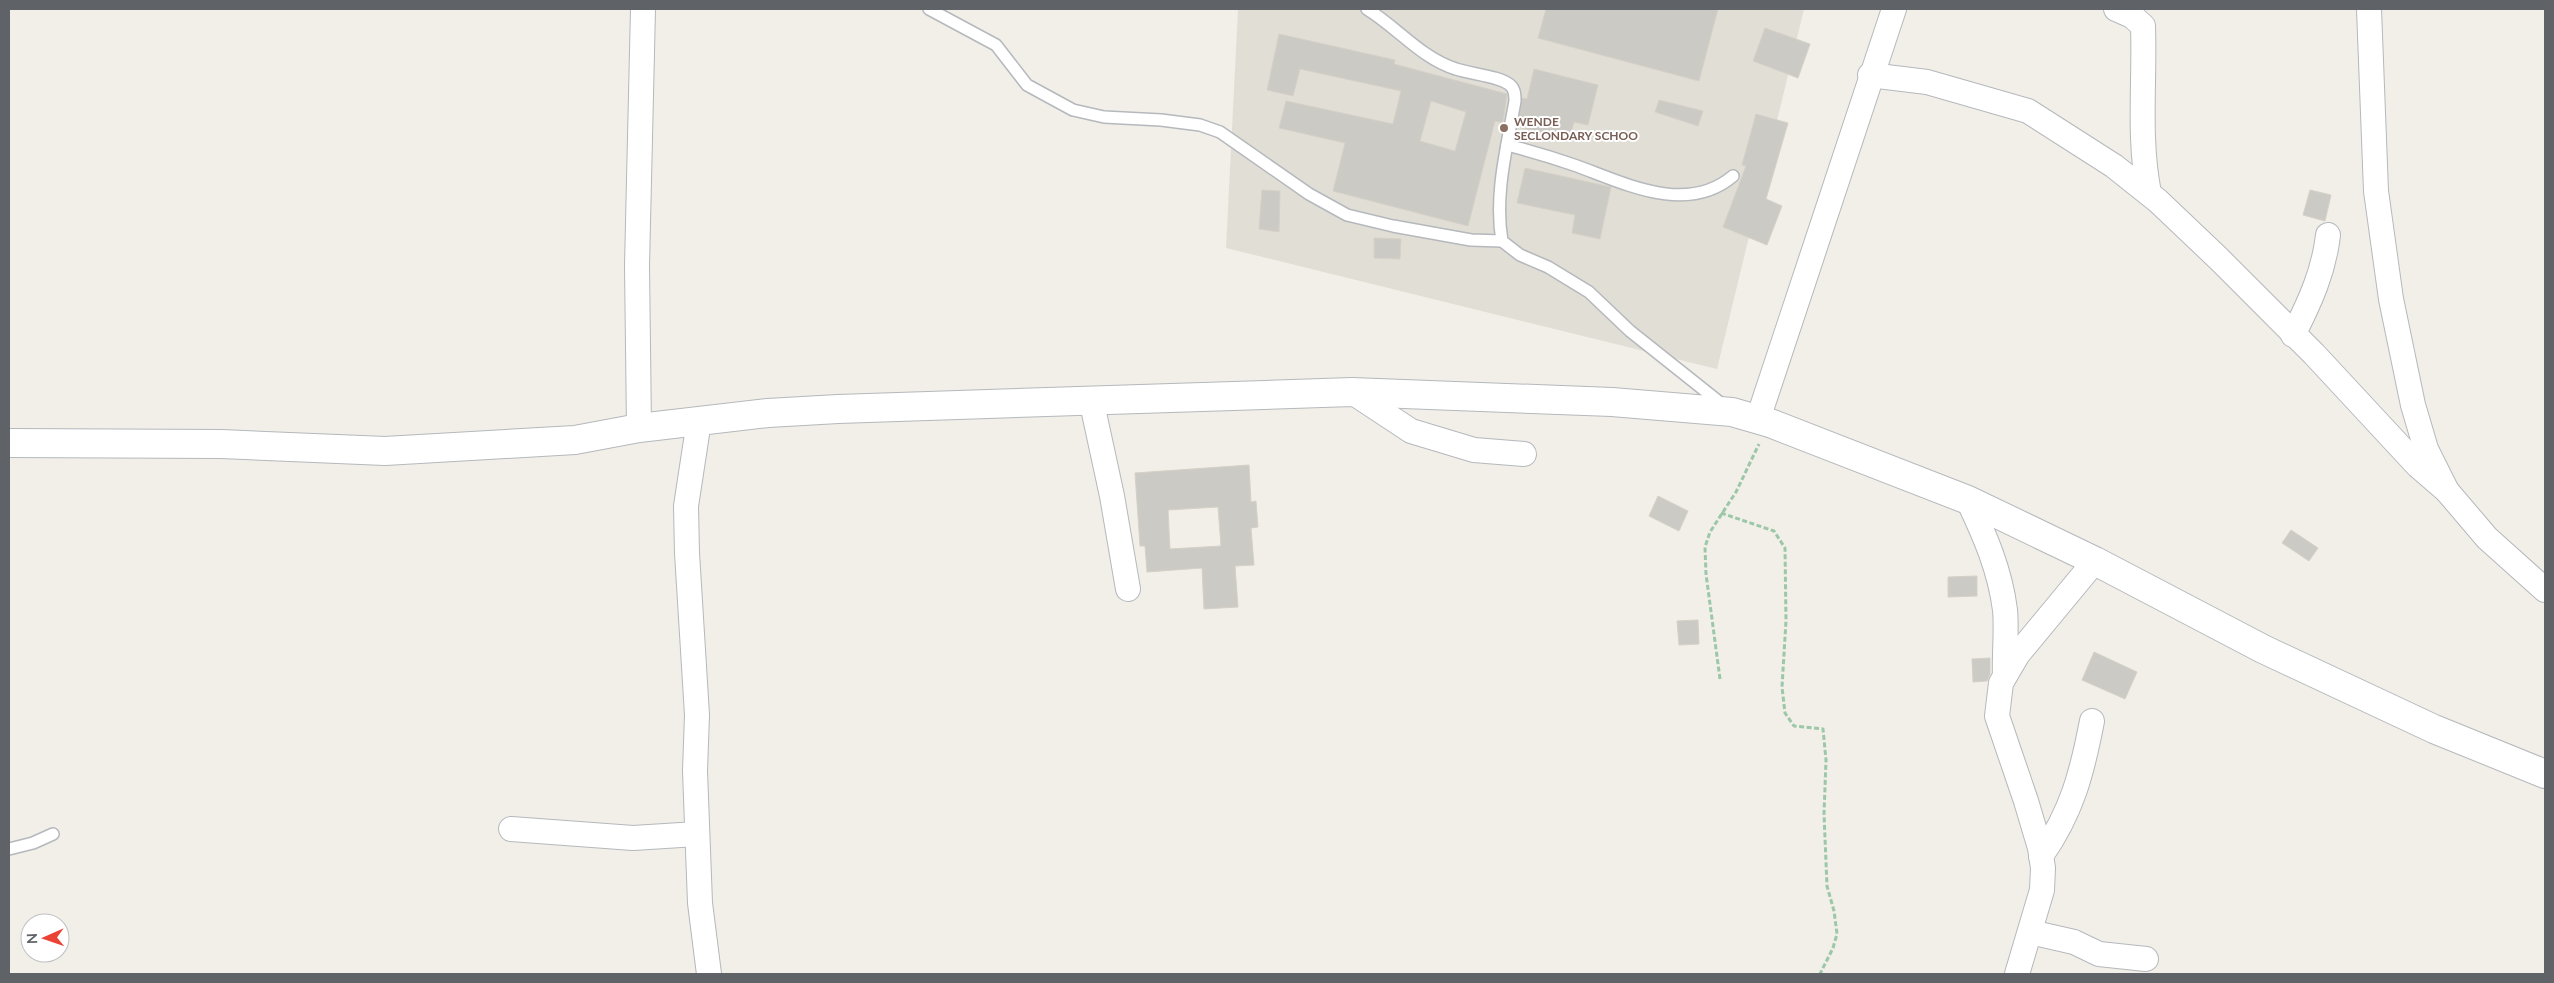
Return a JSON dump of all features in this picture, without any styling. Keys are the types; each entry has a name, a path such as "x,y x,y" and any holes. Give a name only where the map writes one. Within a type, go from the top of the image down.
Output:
{"street":[{"path":"639,428 637,266 643,9"},
{"path":"1753,418 1790,326 1870,75 1894,9"},
{"path":"2116,9 2132,16 2143,26 2145,49 2142,112 2143,163 2149,193"},
{"path":"2368,9 2376,191 2391,300 2412,405 2426,449 2448,491"},
{"path":"1870,75 1927,82 2028,111 2114,166 2149,193 2219,259 2418,466 2448,491 2487,538 2545,590"},
{"path":"2293,335 2317,283 2326,257 2328,235"},
{"path":"9,443 221,444 385,451 575,440 639,428 768,413 1352,392 1612,402 1753,418 1968,500 2094,561 2263,649 2434,729 2545,774"},
{"path":"1352,392 1410,431 1474,450 1524,454"},
{"path":"1091,400 1112,496 1128,589"},
{"path":"699,421 686,506 697,714 694,771 700,902 709,974"},
{"path":"1968,500 1990,545 1998,574 2005,611 2005,676"},
{"path":"2017,974 2042,890 2041,856 1997,716 2001,683 2018,654 2094,561"},
{"path":"2041,856 2056,835 2076,793 2092,721"},
{"path":"511,829 633,838 697,834"},
{"path":"2030,932 2074,942 2099,954 2146,959"}],"lane":[{"path":"929,9 996,45 1027,85 1073,110 1104,117 1160,120 1200,126 1220,132 1309,194 1347,215 1471,240 1502,241 1520,255 1548,267 1589,292 1691,382 1753,418"},
{"path":"1367,9 1388,22 1434,61 1511,86 1515,92 1500,200 1499,223 1502,241"},
{"path":"1507,145 1576,166 1634,188 1664,194 1701,193 1722,185 1733,176"},
{"path":"9,849 33,843 53,834"}],"path":[{"path":"1720,679 1705,547 1710,532 1741,483 1753,418"},
{"path":"1721,513 1774,531 1785,548 1786,621 1782,671 1785,713 1794,726 1823,729 1826,743 1824,814 1827,886 1834,911 1836,934 1833,948 1820,974"}],"shaded area":[{"name":"WENDE SECLONDARY SCHOO","path":"1238,9 1804,9 1717,369 1226,248"}],"building":[{"path":"1546,9 1718,9 1699,81 1538,38"},
{"path":"1765,28 1810,44 1798,78 1753,61"},
{"path":"1279,34 1395,60 1394,64 1507,94 1503,123 1495,121 1468,226 1333,191 1345,143 1279,128 1286,101 1393,124 1401,91 1300,69 1293,96 1267,90","holes":["1431,101 1466,112 1455,151 1420,141"]},
{"path":"1534,69 1598,85 1588,125 1574,122 1571,132 1566,131 1564,139 1518,127 1522,98 1527,99"},
{"path":"1659,100 1703,111 1698,126 1655,112"},
{"path":"1756,114 1788,123 1766,199 1782,206 1767,245 1723,227 1746,166 1742,165"},
{"path":"1525,168 1611,187 1600,239 1572,233 1575,215 1517,203"},
{"path":"1262,190 1280,191 1279,232 1259,229"},
{"path":"2310,190 2331,195 2325,221 2303,215"},
{"path":"1374,238 1401,239 1400,259 1374,258"},
{"path":"1249,465 1251,502 1256,501 1258,527 1251,528 1254,565 1235,566 1238,607 1204,609 1202,568 1147,572 1145,546 1140,546 1135,473","holes":["1218,507 1221,546 1170,549 1168,510"]},
{"path":"1658,496 1688,511 1679,531 1649,516"},
{"path":"2291,530 2318,548 2309,561 2282,543"},
{"path":"1977,576 1977,596 1948,597 1948,577"},
{"path":"1698,620 1699,644 1679,645 1677,621"},
{"path":"2094,652 2137,672 2125,699 2082,680"},
{"path":"1990,658 1990,674 1987,681 1973,682 1972,659"}],"place":[{"name":"WENDE SECLONDARY SCHOO","path":"1504,128"}]}
